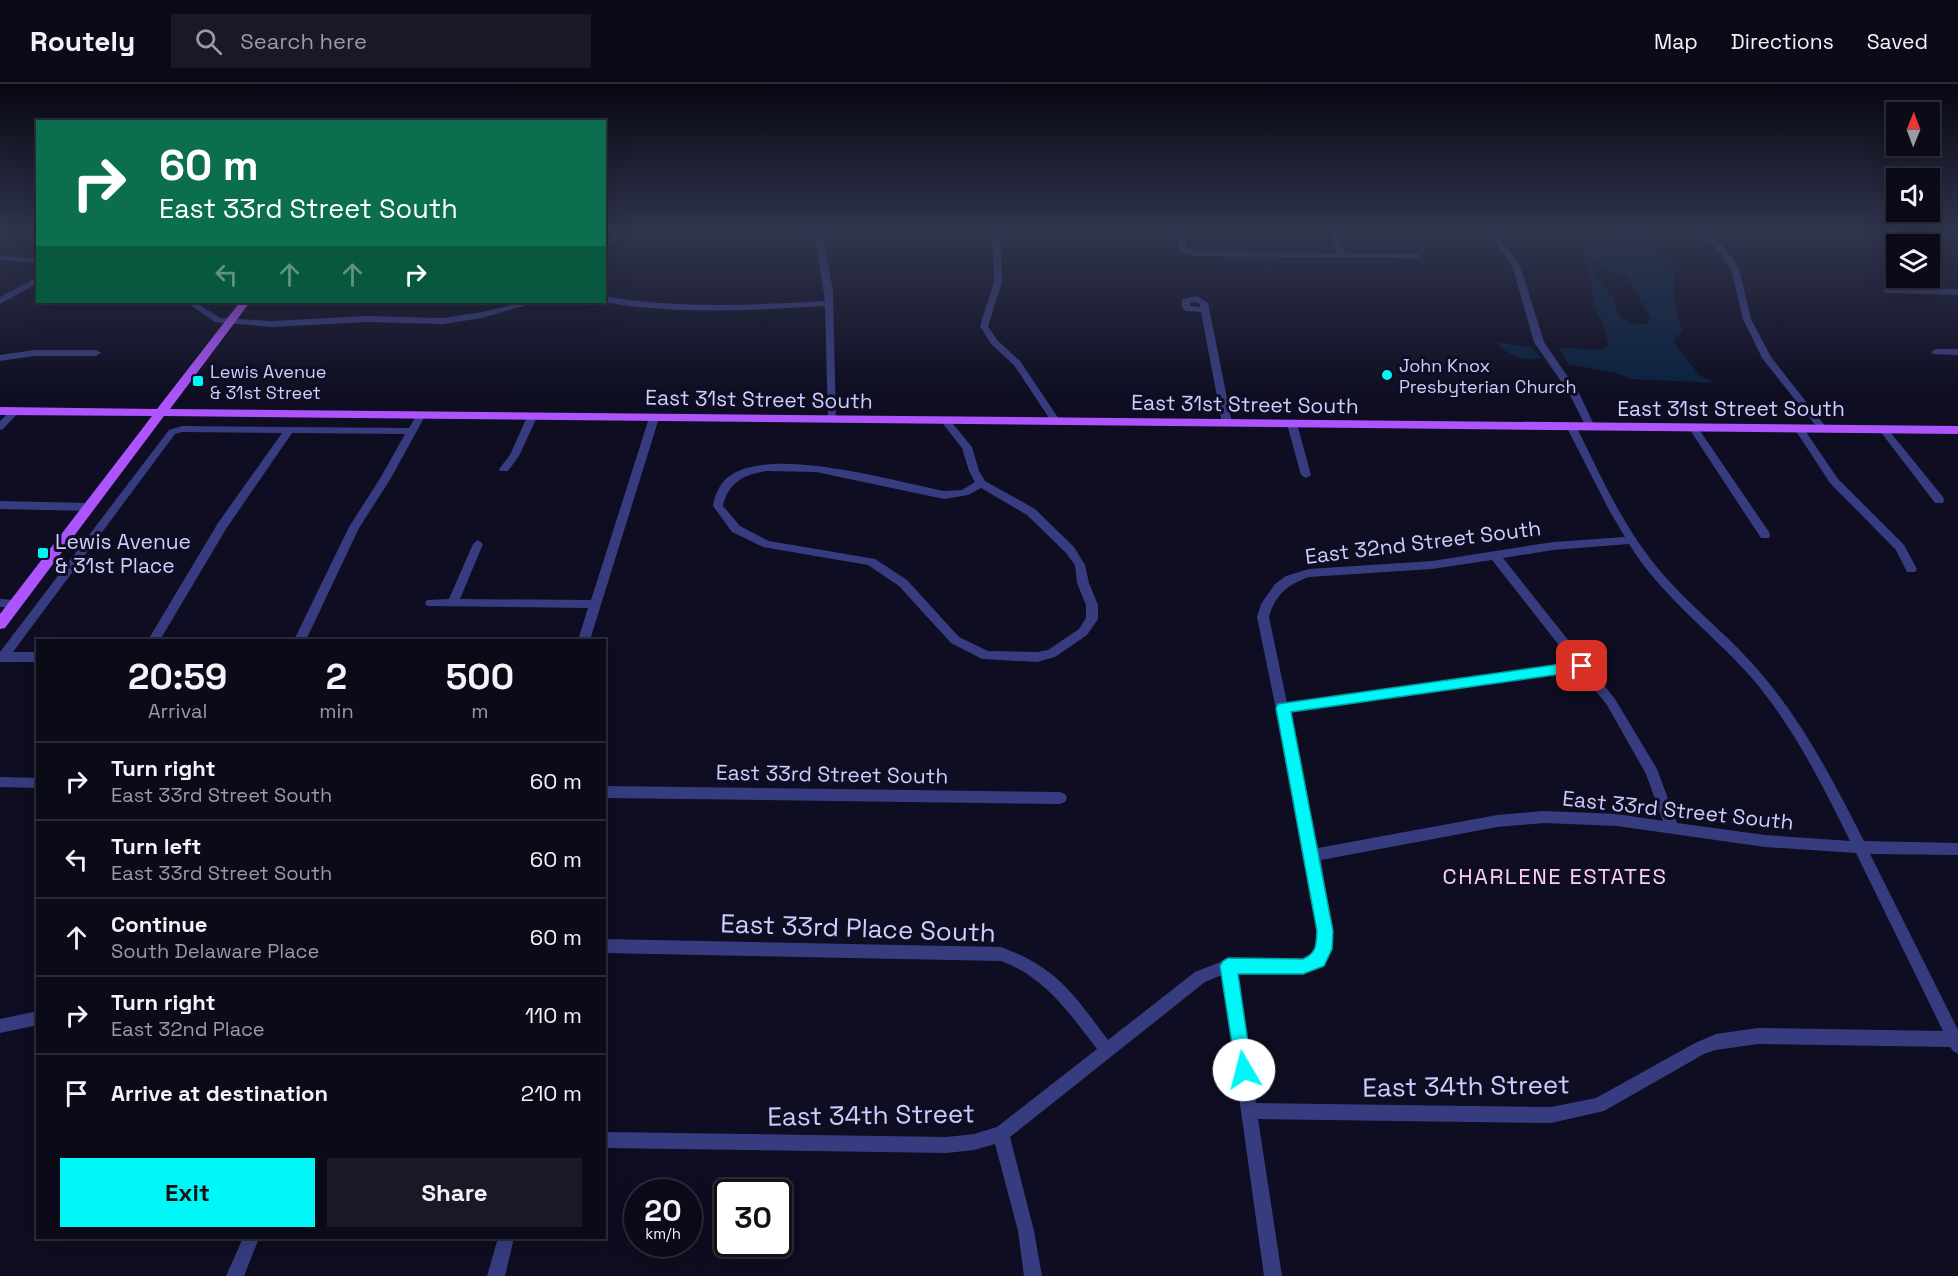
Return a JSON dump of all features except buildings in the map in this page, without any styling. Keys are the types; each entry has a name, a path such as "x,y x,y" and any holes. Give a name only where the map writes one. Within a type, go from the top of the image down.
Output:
{"main road":[{"path":"0,624 244,303"},
{"name":"East 31st Street South","path":"0,411 1958,430"}],"street":[{"path":"0,301 25,287"},
{"path":"826,287 833,420"},
{"path":"997,287 984,326 994,342 1017,363 1056,422"},
{"path":"1522,287 1539,342 1574,393 1590,427"},
{"path":"1739,287 1747,319 1767,358 1823,429"},
{"path":"1888,291 1958,292"},
{"path":"606,299 648,308 688,309 829,303"},
{"path":"192,303 218,320 228,323 272,324 366,319 443,321 482,315 524,303"},
{"path":"1205,310 1227,423"},
{"path":"1936,352 1958,352"},
{"path":"0,358 34,353 96,353"},
{"path":"0,427 15,411"},
{"path":"300,639 354,527 386,478 420,416"},
{"path":"504,469 514,456 532,417"},
{"path":"584,639 654,418"},
{"path":"945,420 967,447 974,471 981,483 1031,512 1070,550 1080,565 1083,583 1092,605 1092,620 1083,632 1051,654 1037,657 998,658 979,653 955,640 903,583 871,562 767,544 736,529 718,506 724,488 739,474 767,468 816,469 944,495 964,493 981,483"},
{"path":"961,440 964,421"},
{"path":"1292,424 1306,475"},
{"path":"1572,426 1632,540 1671,590 1773,696 1804,743 1860,848 1956,1042"},
{"path":"1693,427 1765,535"},
{"path":"1799,428 1834,481 1900,548 1911,569"},
{"path":"2,657 172,432 182,429 412,431"},
{"path":"1883,429 1939,500"},
{"path":"155,639 222,526 289,430"},
{"path":"0,505 88,507"},
{"name":"East 32nd Street South","path":"1283,708 1263,617 1267,604 1283,584 1309,573 1432,565 1553,546 1632,540"},
{"path":"453,603 478,544"},
{"path":"1495,556 1582,666 1633,737 1652,772 1672,828"},
{"path":"0,603 16,604"},
{"path":"431,603 595,604"},
{"path":"2,657 36,657"},
{"path":"1106,1049 1200,976 1228,966 1303,966 1318,960 1324,949 1325,931 1283,708 1582,666"},
{"path":"0,782 36,783"},
{"name":"East 33rd Street South","path":"606,792 1060,798"},
{"name":"East 33rd Street South","path":"1312,855 1523,818 1577,817 1765,841 1860,848 1958,849"},
{"name":"East 33rd Place South","path":"606,946 982,951 1001,954 1033,965 1050,979 1106,1049"},
{"path":"1228,966 1273,1276"},
{"path":"0,1026 36,1018"},
{"name":"East 34th Street","path":"1250,1111 1565,1113 1598,1106 1616,1098 1683,1058 1716,1042 1758,1036 1956,1042"},
{"name":"East 34th Street","path":"606,1140 946,1145 974,1142 1001,1134 1106,1049"},
{"path":"1001,1134 1022,1212 1033,1276"},
{"path":"235,1276 251,1239"},
{"path":"496,1276 506,1239"}],"water":[{"path":"1592,287 1604,287 1612,297 1620,317 1632,325 1647,324 1650,318 1633,287 1675,287 1675,307 1682,331 1673,341 1699,375 1716,383 1632,379 1616,373 1568,364 1558,347 1598,350 1609,346 1602,321 1593,305"},
{"path":"1497,342 1531,347 1541,358 1529,359 1510,354"}],"place":[{"name":"John Knox Presbyterian Church","path":"1387,375"},
{"name":"Lewis Avenue & 31st Street","path":"198,381"},
{"name":"Lewis Avenue & 31st Place","path":"43,553"}],"district":[{"name":"CHARLENE ESTATES","path":"1555,876"}],"route":[{"path":"1244,1070 1228,966 1303,966 1318,960 1324,949 1325,931 1283,708 1582,666"}]}
